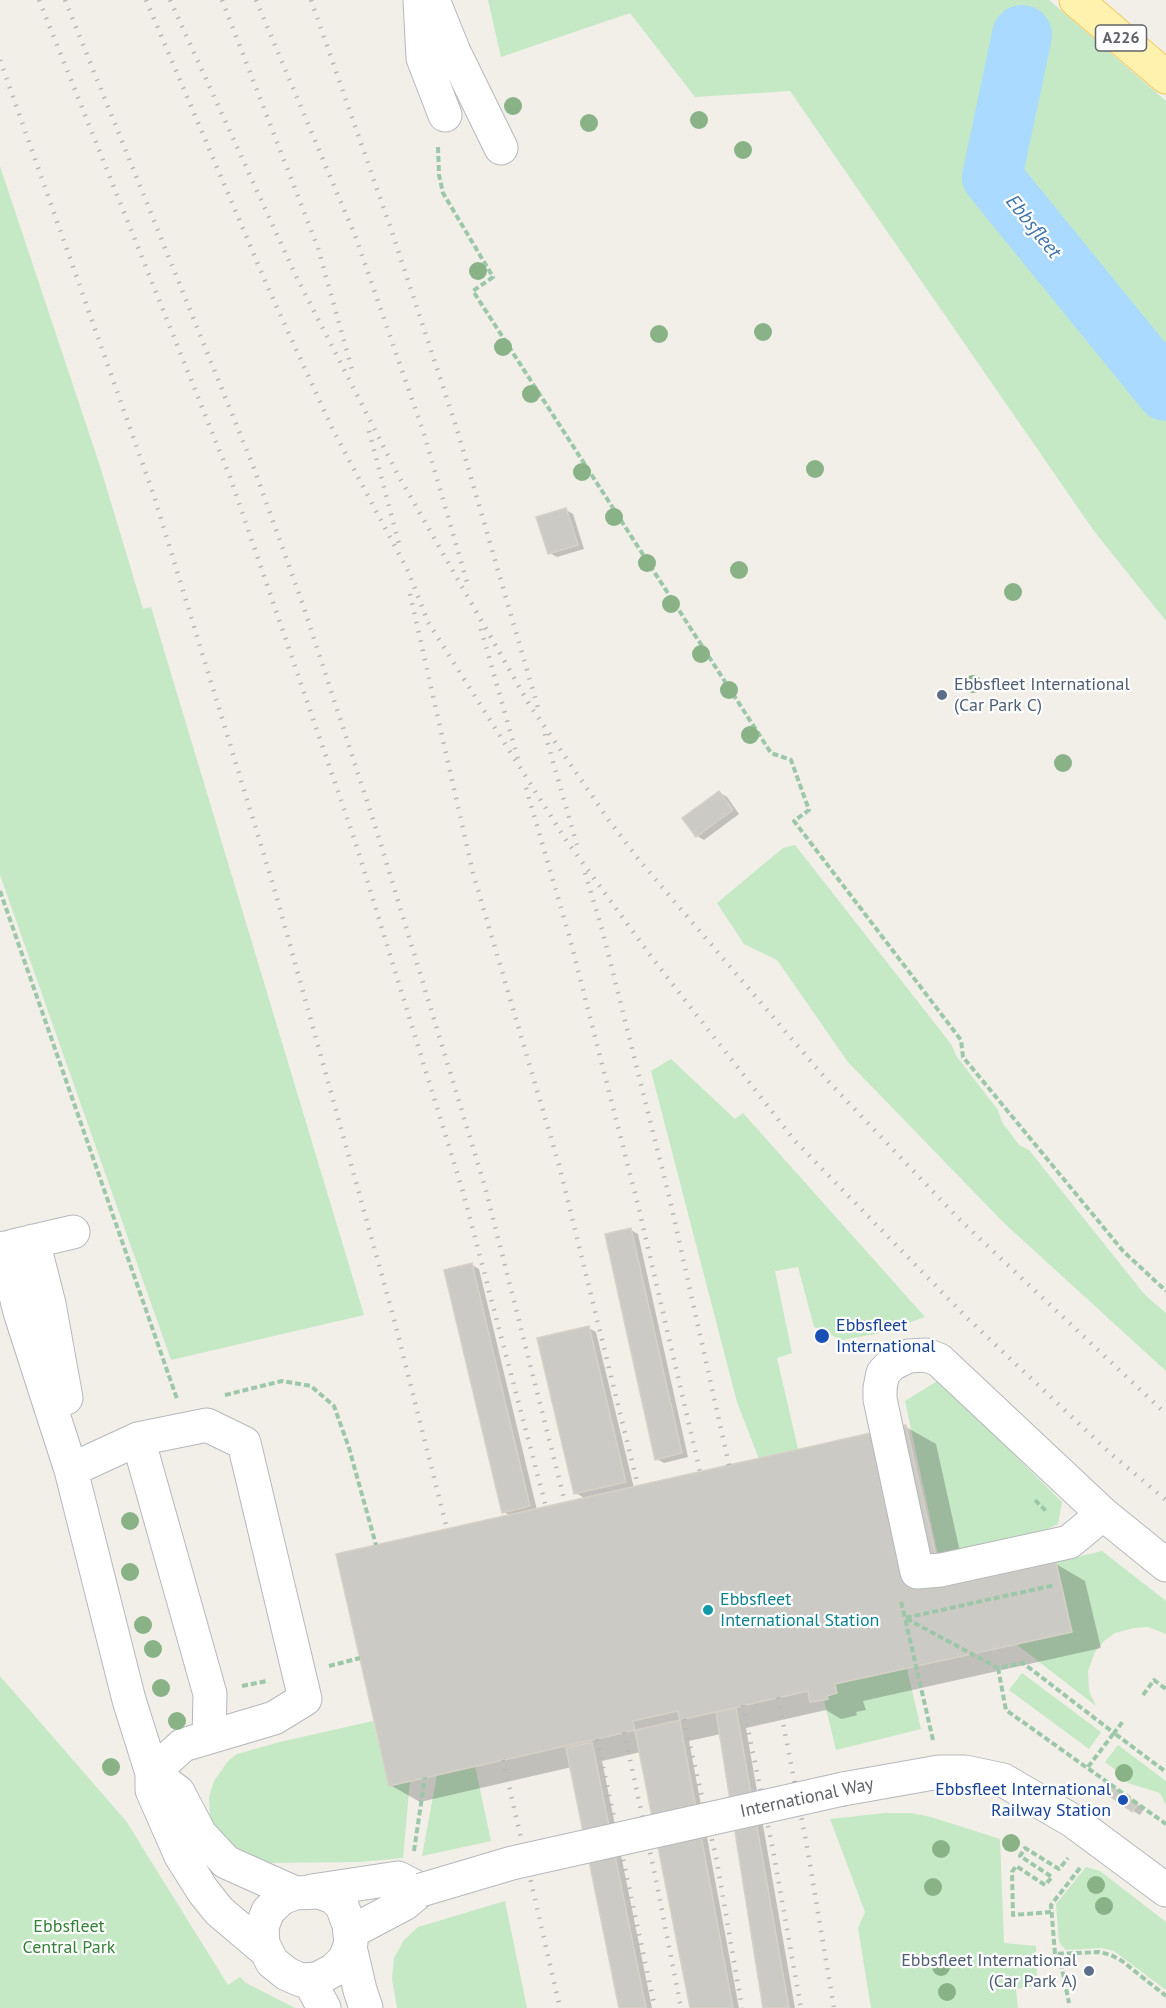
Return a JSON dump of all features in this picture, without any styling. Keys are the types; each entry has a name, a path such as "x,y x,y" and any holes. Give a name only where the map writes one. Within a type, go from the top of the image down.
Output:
{"main road":[{"name":"A226","path":"1076,0 1166,77"}],"street":[{"path":"420,0 423,58 441,130"},
{"path":"433,0 454,52 501,148"},
{"path":"73,1232 12,1246 20,1312 69,1464 123,1677 152,1773 152,1790 181,1856 203,1891 223,1915 265,1950 272,1962 287,1974 301,1980 309,1980 324,2008"},
{"path":"1103,1514 1069,1542 941,1570 917,1572 880,1400 883,1373 892,1364 908,1356 926,1355 939,1360 1103,1514 1166,1565"},
{"path":"69,1464 138,1439 207,1425 244,1443 305,1699 274,1718 183,1745 152,1773"},
{"path":"138,1439 210,1694 209,1737"},
{"name":"International Way","path":"309,1980 317,1979 334,1970 345,1959 350,1940 421,1890 513,1863 843,1789 939,1772 965,1772 1003,1780 1073,1821 1166,1890"},
{"path":"152,1773 178,1792 200,1834 226,1862 299,1893 327,1894 337,1900 345,1911 360,1990 366,2008"},
{"path":"265,1950 262,1931 265,1915 276,1903 299,1893 398,1878 421,1890"}],"path":[{"path":"441,130 439,175 443,193 493,276 473,291 771,753 791,760 809,810 794,821 961,1040 963,1057 1123,1251 1166,1291"},
{"path":"0,891 179,1407"},
{"path":"225,1395 282,1381 310,1386 334,1406 349,1448 376,1545"},
{"path":"1033,1498 1050,1515"},
{"path":"905,1618 1054,1585"},
{"path":"905,1618 998,1668 1023,1663 1166,1772"},
{"path":"905,1618 934,1744"},
{"path":"998,1668 1006,1710 1166,1824"},
{"path":"1143,1695 1154,1680 1166,1689"},
{"path":"1088,1767 1124,1720"},
{"path":"415,1858 414,1850 425,1777"},
{"path":"1051,1912 1013,1915 1012,1872 1016,1866 1045,1885 1052,1877 1020,1856 1025,1848 1059,1869 1074,1850"},
{"path":"1080,1869 1052,1903 1055,1954 1099,1952 1112,1956 1122,1961 1166,1996"},
{"path":"1059,1954 1069,2004"}],"green space":[{"path":"488,0 1049,0 1166,101 1166,621 1094,531 790,91 695,97 630,13 501,57"},
{"path":"0,166 100,466 143,609 151,607 364,1315 171,1360 0,875"},
{"path":"795,845 951,1044 957,1057 998,1110 1002,1122 1019,1145 1029,1150 1145,1295 1166,1313 1166,1371 1004,1223 848,1062 777,960 744,944 717,903 783,848"},
{"path":"671,1059 735,1119 743,1113 925,1317 880,1333 842,1340 814,1327 798,1267 775,1271 792,1353 777,1358 798,1449 759,1459 737,1402 651,1071"},
{"path":"939,1380 1062,1502 1058,1524 1048,1529 938,1555 905,1401"},
{"path":"1102,1551 1166,1601 1166,1634 1148,1627 1134,1628 1115,1633 1104,1641 1095,1652 1088,1671 1089,1691 1096,1706 1016,1644 1071,1631 1056,1562"},
{"path":"907,1669 921,1729 836,1750 824,1700 828,1699 827,1696 837,1693 835,1684"},
{"path":"1022,1673 1101,1732 1089,1749 1009,1690"},
{"name":"Ebbsfleet Central Park","path":"0,1676 126,1821 228,1985 240,1977 246,1983 295,2008 0,2008"},
{"path":"373,1721 389,1785 410,1781 403,1858 359,1862 264,1863 245,1858 210,1821 209,1797 214,1781 228,1761 237,1754"},
{"path":"1118,1745 1166,1781 1166,1805 1160,1793 1128,1783 1126,1778 1105,1762"},
{"path":"475,1766 491,1841 422,1856 437,1775"},
{"path":"885,1813 911,1813 931,1817 1000,1839 1004,1943 1036,1946 1037,1986 1016,1989 1018,2008 871,2008 858,1928 865,1912 830,1819"},
{"path":"1086,1867 1100,1871 1166,1922 1166,1990 1114,1951 1102,1948 1066,1950 1059,1942 1056,1904"},
{"path":"505,1901 527,2008 397,2008 392,1979 394,1958 404,1940 418,1927"}],"building":[{"path":"566,508 578,545 548,554 536,517"},
{"path":"719,791 733,810 696,837 682,818"},
{"path":"631,1228 682,1453 655,1460 605,1234"},
{"path":"472,1263 530,1506 502,1513 444,1270"},
{"path":"589,1326 626,1482 574,1494 537,1338"},
{"name":"Ebbsfleet International Station","path":"906,1425 943,1587 1056,1562 1072,1632 835,1684 837,1693 827,1696 828,1699 824,1700 810,1702 808,1691 389,1786 336,1554"},
{"path":"736,1708 789,2008 763,2008 716,1712"},
{"path":"678,1711 733,2008 690,2008 633,1721"},
{"path":"592,1742 646,2008 619,2008 566,1748"},
{"path":"1113,1787 1138,1804 1132,1812 1108,1795"}],"waterway":[{"name":"Ebbsfleet","path":"1022,35 992,177 1166,391"}],"railway":[{"path":"39,0 230,477 355,841 463,1192 546,1507"},
{"path":"65,0 255,471 304,608 378,835 485,1187 565,1502"},
{"path":"146,0 269,290 333,430 408,571 428,622 566,840 653,959 795,1141 965,1316 1110,1453 1166,1500"},
{"path":"170,0 295,274 397,473 529,704 608,819 639,860 826,1079 960,1220 1166,1414"},
{"path":"222,0 318,248 353,373"},
{"path":"256,0 356,238 424,434 469,589"},
{"path":"311,0 391,229 456,426 538,708"},
{"path":"0,60 154,496 275,891 394,1319 447,1529"},
{"path":"369,431 399,544"},
{"path":"410,594 473,873 559,1165 638,1486"},
{"path":"481,629 518,759"},
{"path":"545,734 579,852"},
{"path":"526,788 569,935 639,1209 700,1472"},
{"path":"585,873 602,929 670,1200 729,1465"},
{"path":"778,1697 806,1841 834,2008"},
{"path":"743,1705 773,1850 801,2008"},
{"path":"684,1719 717,1862 742,2008"},
{"path":"624,1732 681,2008"},
{"path":"597,1739 655,2008"},
{"path":"503,1760 560,2008"}],"place":[{"name":"Ebbsfleet International (Car Park C)","path":"942,695"},
{"name":"Ebbsfleet International","path":"822,1336"},
{"name":"Ebbsfleet International Station","path":"708,1610"},
{"name":"Ebbsfleet International Railway Station","path":"1123,1800"},
{"name":"Ebbsfleet International (Car Park A)","path":"1089,1971"}]}
